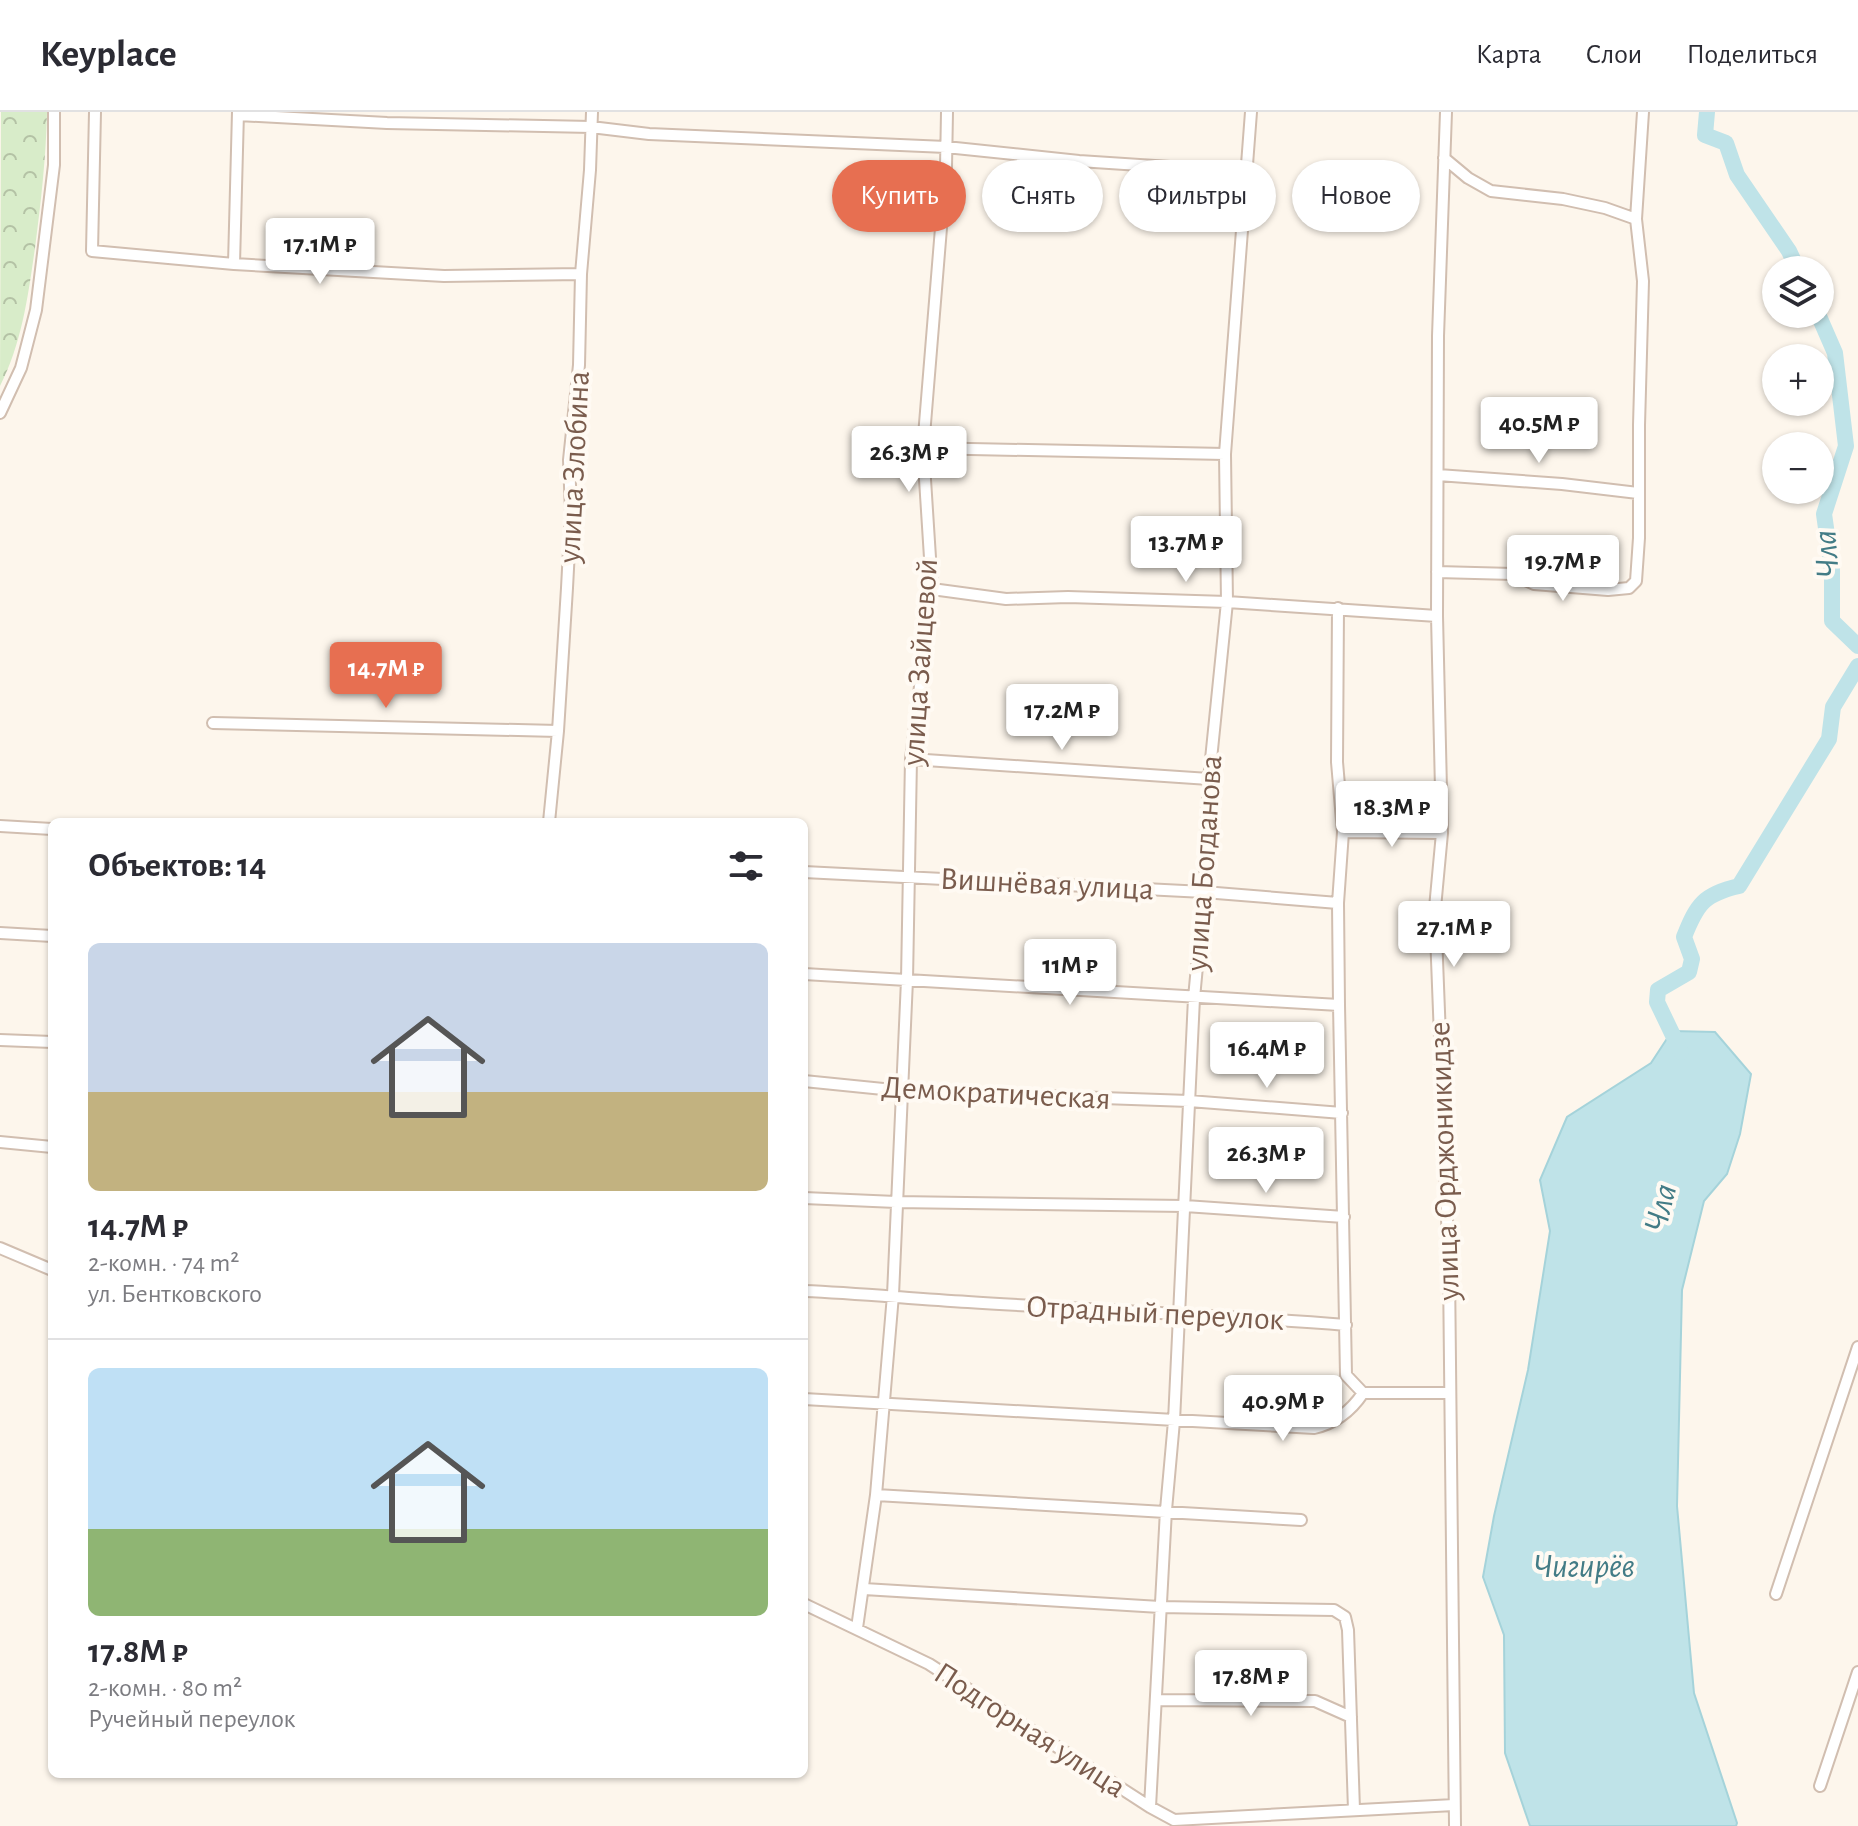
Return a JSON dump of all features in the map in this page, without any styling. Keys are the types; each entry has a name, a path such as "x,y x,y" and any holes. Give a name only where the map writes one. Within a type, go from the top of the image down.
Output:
{"street":[{"path":"0,413 21,368 36,310 54,165 54,112"},
{"path":"95,112 92,251 234,264 444,276 581,274"},
{"name":"улица Злобина","path":"549,818 558,731 571,512 569,460 579,365 581,274 592,112"},
{"name":"улица Зайцевой","path":"857,1628 876,1495 893,1295 907,980 911,759 932,589 923,448 947,112"},
{"name":"улица Богданова","path":"1247,160 1251,112"},
{"name":"улица Орджоникидзе","path":"1446,112 1437,572 1442,833 1435,908 1449,1270 1455,1826"},
{"path":"1437,572 1513,574 1534,584 1608,590 1629,588 1636,581 1643,281 1636,219 1643,112"},
{"path":"234,264 238,113 387,123 591,127 649,134 946,147 1119,164"},
{"path":"1444,158 1468,178 1491,191 1563,199 1605,208 1636,219"},
{"name":"улица Богданова","path":"1150,1807 1180,1312 1194,998 1204,892 1209,779 1227,602 1225,454 1242,232"},
{"path":"923,448 1225,454"},
{"path":"1438,475 1638,493"},
{"path":"932,589 1006,599 1068,597 1227,602 1437,616"},
{"path":"1338,608 1337,762 1343,832 1338,903 1339,1005 1346,1375 1363,1393 1450,1393"},
{"path":"213,723 558,731"},
{"path":"911,759 1209,779"},
{"path":"0,826 48,829"},
{"path":"1343,832 1442,833"},
{"name":"Вишнёвая улица","path":"808,872 1204,892 1338,903"},
{"path":"0,933 48,936"},
{"path":"808,974 1339,1005"},
{"path":"0,1040 48,1042"},
{"name":"Демократическая","path":"808,1081 903,1091 1189,1101 1342,1113"},
{"path":"0,1142 48,1147"},
{"path":"808,1198 1185,1206 1344,1217"},
{"path":"0,1248 48,1268"},
{"name":"Отрадный переулок","path":"808,1291 1180,1312 1346,1325"},
{"path":"1776,1594 1858,1347"},
{"path":"808,1399 1314,1428 1329,1425 1344,1415 1363,1393"},
{"path":"876,1495 1301,1520"},
{"path":"864,1589 1160,1607 1334,1610 1345,1617 1348,1630 1354,1810"},
{"name":"Подгорная улица","path":"808,1606 929,1664 1174,1820 1454,1805"},
{"path":"1820,1786 1858,1672"},
{"path":"1156,1700 1315,1701 1351,1717"}],"green space":[{"path":"1,112 47,112 41,197 27,301 14,353 0,386"}],"water":[{"name":"Чигирёв","path":"1672,1031 1715,1032 1751,1074 1740,1134 1727,1174 1704,1201 1682,1290 1677,1506 1694,1693 1737,1823 1736,1826 1530,1826 1505,1753 1504,1635 1483,1577 1528,1370 1550,1231 1540,1180 1567,1117 1651,1063"}],"waterway":[{"name":"Чла","path":"1707,112 1705,135 1726,143 1737,175 1791,256"},
{"name":"Чла","path":"1824,328 1835,353 1846,446 1824,514 1832,570 1832,621 1858,646"},
{"name":"Чла","path":"1681,1052 1657,1002 1658,990 1689,972 1692,959 1684,937 1693,916 1710,897 1739,886 1829,739 1833,707 1858,666"}]}
